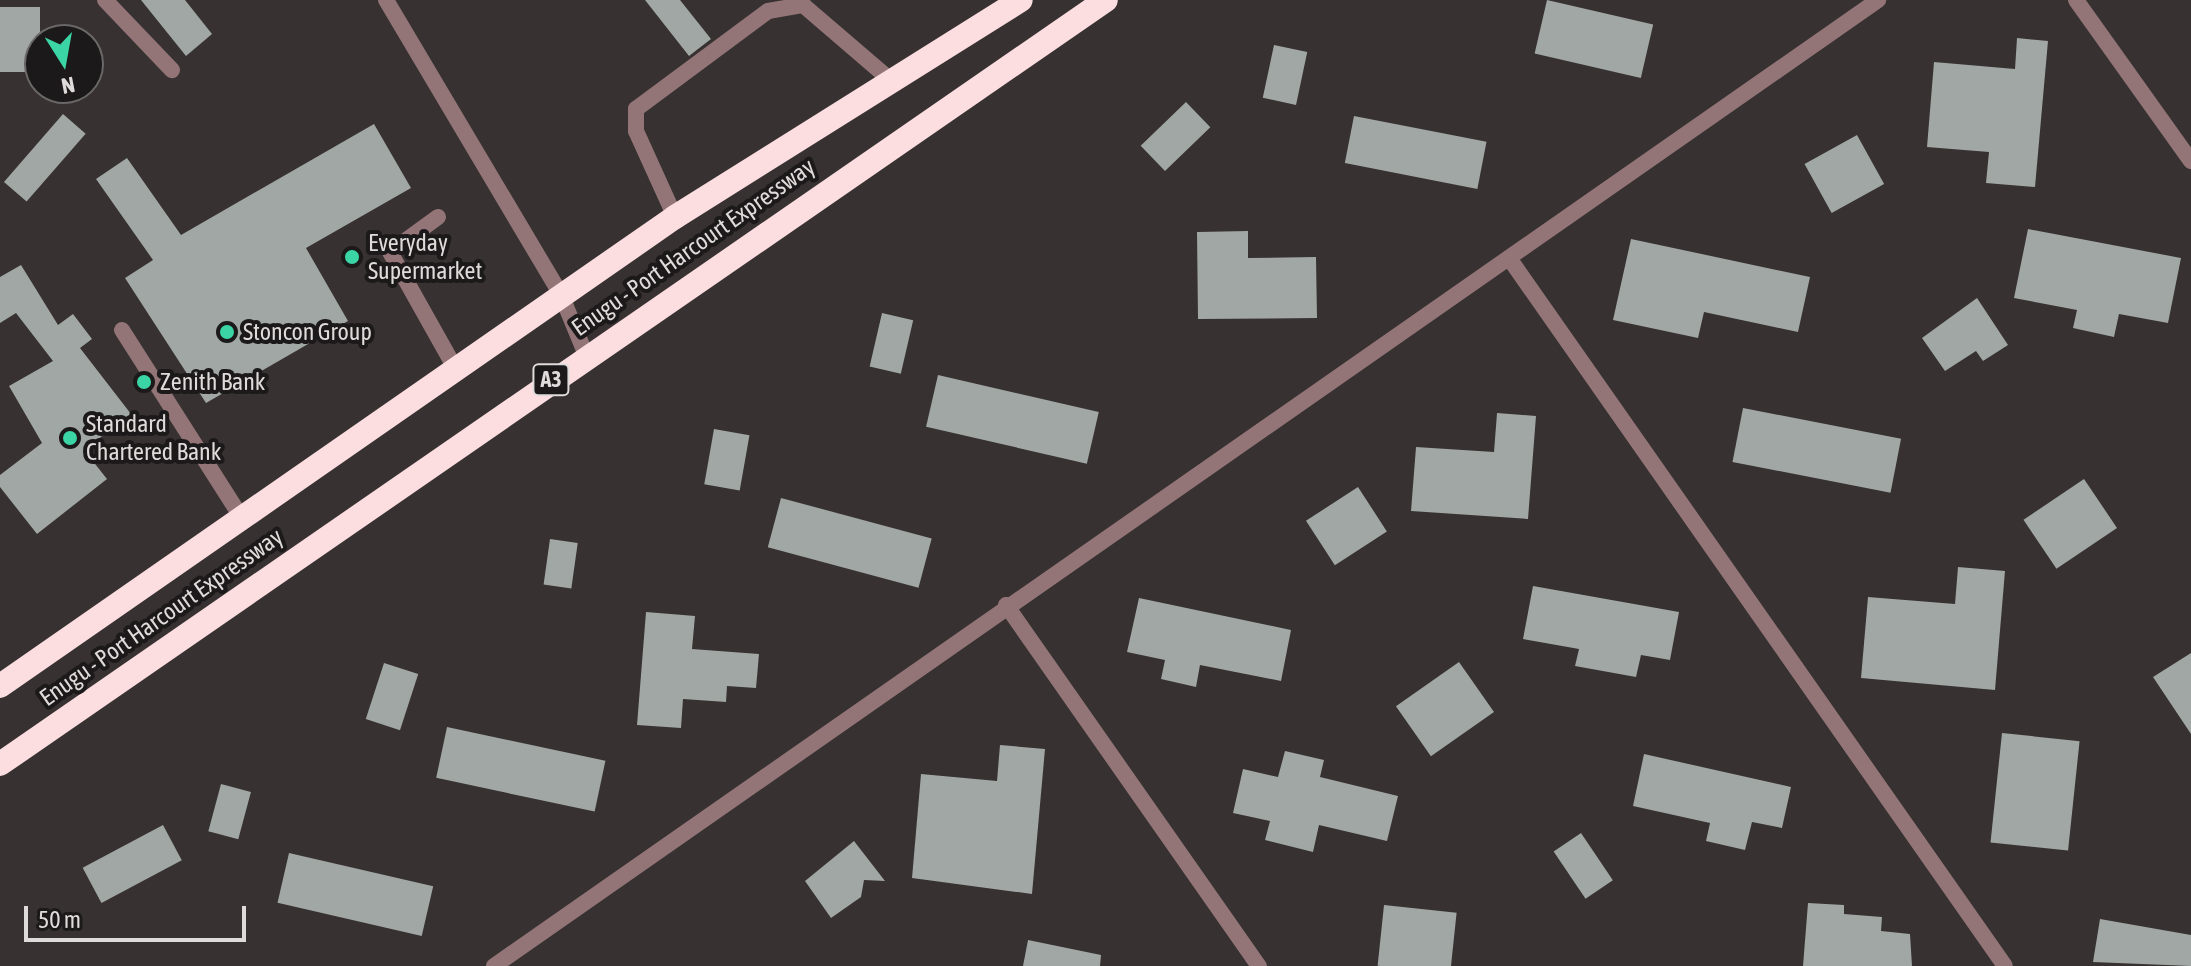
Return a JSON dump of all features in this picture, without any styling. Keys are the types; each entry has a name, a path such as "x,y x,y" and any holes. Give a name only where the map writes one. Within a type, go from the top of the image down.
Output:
{"highway":[{"name":"Enugu - Port Harcourt Expressway","path":"0,686 675,217 894,83 1021,0"},
{"name":"Enugu - Port Harcourt Expressway","path":"0,764 586,355 1106,0"}],"street":[{"path":"105,0 172,70"},
{"path":"386,0 562,297 586,355"},
{"path":"505,963 1006,605 1878,0"},
{"path":"2076,0 2191,161"},
{"path":"675,217 636,131 636,109 768,11 803,5 894,83"},
{"path":"438,217 390,252 455,368"},
{"path":"1509,258 2005,966"},
{"path":"122,330 243,520"},
{"path":"1006,605 1259,966"}],"building":[{"path":"141,0 185,0 212,34 186,56"},
{"path":"645,0 680,0 711,39 689,56"},
{"path":"1547,0 1653,25 1641,78 1535,54"},
{"path":"0,7 40,7 40,24 24,24 24,72 0,72"},
{"path":"2017,38 2048,41 2035,187 1986,183 1989,152 1927,147 1934,62 2015,69"},
{"path":"1274,45 1307,52 1296,105 1263,98"},
{"path":"1186,102 1210,127 1165,171 1141,146"},
{"path":"63,114 86,134 27,202 4,182"},
{"path":"1354,116 1487,142 1477,189 1345,163"},
{"path":"374,124 411,188 306,248 348,321 206,403 125,278 153,260 96,179 127,158 181,235"},
{"path":"1857,135 1884,184 1832,213 1805,164"},
{"path":"2028,229 2181,258 2168,323 2119,314 2114,337 2073,328 2077,310 2014,298"},
{"path":"1248,231 1248,258 1316,257 1317,318 1198,319 1197,232"},
{"path":"1631,239 1810,277 1798,332 1704,312 1698,338 1613,320"},
{"path":"21,265 58,325 73,314 92,339 80,348 131,414 84,450 107,479 37,534 0,487 0,475 42,443 9,386 53,361 16,313 0,323 0,277"},
{"path":"1977,298 2008,345 1983,361 1976,351 1945,371 1922,338"},
{"path":"882,313 913,320 901,374 870,367"},
{"path":"938,375 1099,412 1087,464 926,427"},
{"path":"1743,408 1901,439 1891,493 1733,462"},
{"path":"1497,413 1536,416 1528,519 1411,511 1416,447 1494,452"},
{"path":"714,429 749,435 740,490 704,484"},
{"path":"2084,479 2117,528 2056,569 2023,520"},
{"path":"1358,487 1387,531 1335,565 1306,521"},
{"path":"781,498 932,538 918,588 768,547"},
{"path":"550,539 578,543 571,588 544,585"},
{"path":"1958,567 2005,571 1995,690 1861,678 1868,597 1955,604"},
{"path":"1533,586 1679,612 1670,660 1641,655 1636,677 1575,666 1579,649 1523,639"},
{"path":"1139,598 1291,630 1281,681 1200,665 1196,687 1161,679 1165,660 1127,652"},
{"path":"646,612 695,616 692,649 759,654 756,688 727,686 726,702 683,699 681,728 637,725"},
{"path":"2191,653 2191,734 2153,677"},
{"path":"1459,662 1494,712 1431,756 1396,706"},
{"path":"384,663 418,674 400,730 366,719"},
{"path":"447,727 605,761 595,812 436,778"},
{"path":"2002,733 2080,741 2068,851 1991,842"},
{"path":"1000,745 1045,749 1032,894 912,878 921,774 997,781"},
{"path":"1285,751 1324,760 1320,777 1398,796 1387,841 1319,825 1313,852 1265,840 1270,821 1233,813 1243,769 1278,777"},
{"path":"1644,754 1791,787 1782,828 1752,822 1745,850 1706,841 1710,823 1633,806"},
{"path":"221,784 251,792 238,839 208,831"},
{"path":"163,825 182,860 101,903 83,868"},
{"path":"1581,833 1613,880 1586,899 1554,851"},
{"path":"854,841 885,881 864,880 861,897 831,918 805,881"},
{"path":"289,853 433,886 422,936 278,903"},
{"path":"1808,903 1844,905 1844,914 1882,917 1881,931 1910,934 1912,966 1803,966"},
{"path":"1384,905 1457,913 1451,966 1378,966"},
{"path":"2100,919 2191,935 2191,966 2093,962"},
{"path":"1028,940 1101,955 1100,966 1023,966"}],"place":[{"name":"Everyday Supermarket","path":"352,257"},
{"name":"Stoncon Group","path":"227,332"},
{"name":"Zenith Bank","path":"144,382"},
{"name":"Standard Chartered Bank","path":"70,438"}]}
